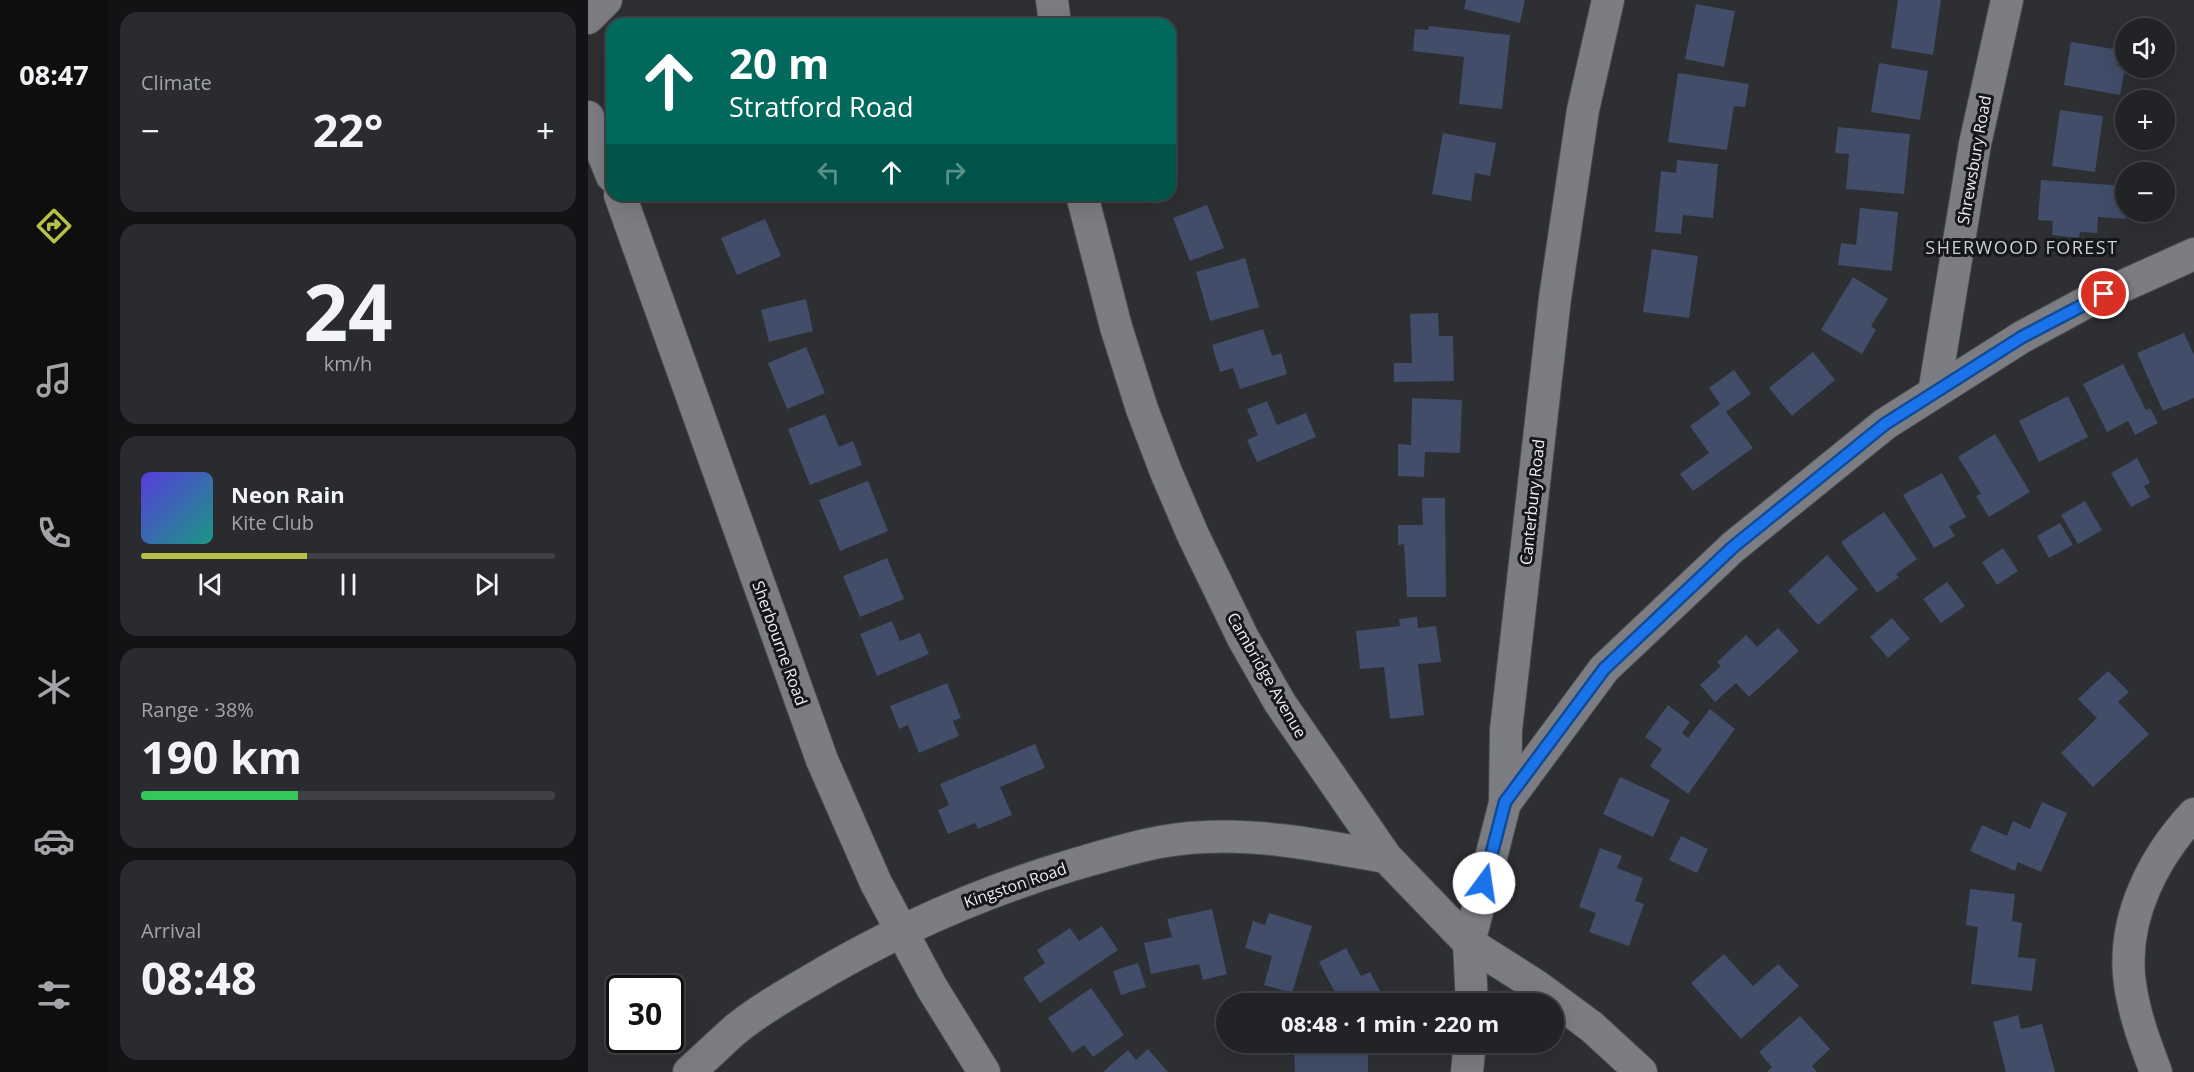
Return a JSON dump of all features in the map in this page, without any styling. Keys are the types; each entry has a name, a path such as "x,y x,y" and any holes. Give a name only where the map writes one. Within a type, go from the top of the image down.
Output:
{"street":[{"path":"588,18 606,0"},
{"path":"1052,0 1054,18"},
{"name":"Canterbury Road","path":"1471,993 1469,943 1505,802 1506,730 1555,298 1583,110 1608,0"},
{"name":"Shrewsbury Road","path":"1934,393 1975,144 2007,0"},
{"path":"588,117 606,161"},
{"name":"Sherbourne Road","path":"622,201 822,760 876,883 932,988 984,1072"},
{"name":"Cambridge Avenue","path":"1084,201 1105,287 1142,409 1193,535 1243,638 1280,703 1386,858 1469,943 1592,1027 1641,1072"},
{"path":"1505,802 1604,669 1733,547 1885,424 2022,337 2083,304 2194,254"},
{"path":"2156,1072 2134,1004 2129,974 2130,942 2136,910 2148,879 2164,850 2194,814"},
{"name":"Kingston Road","path":"689,1072 738,1028 849,957 949,908 1015,883 1125,849 1205,837 1267,837 1386,858"},
{"path":"1467,1072 1469,1053"}],"building":[{"path":"1466,0 1525,0 1520,23 1464,9"},
{"path":"1898,0 1941,0 1933,55 1891,48"},
{"path":"1696,4 1735,11 1724,67 1685,59"},
{"path":"1429,26 1510,35 1502,109 1459,104 1464,57 1413,51 1415,29 1428,30"},
{"path":"2071,42 2115,49 2115,78 2123,78 2121,90 2115,90 2115,94 2064,85"},
{"path":"1879,63 1928,71 1920,120 1871,112"},
{"path":"1678,73 1749,84 1745,107 1734,106 1727,150 1668,142"},
{"path":"2060,110 2103,116 2095,172 2052,166"},
{"path":"1838,127 1910,134 1904,194 1846,189 1849,154 1835,153"},
{"path":"1443,133 1496,143 1490,176 1475,173 1471,201 1432,194"},
{"path":"1677,160 1718,164 1713,218 1683,215 1681,234 1655,232 1661,171 1676,173"},
{"path":"2041,180 2115,185 2115,218 2098,217 2097,233 2080,232 2079,238 2052,235 2053,221 2038,220"},
{"path":"1207,205 1224,248 1190,261 1173,218"},
{"path":"1860,208 1898,212 1892,271 1838,265 1841,243 1856,245"},
{"path":"765,219 781,256 737,275 721,238"},
{"path":"1652,249 1698,256 1689,318 1643,312"},
{"path":"1245,258 1259,307 1210,321 1196,272"},
{"path":"1853,277 1888,299 1871,326 1876,330 1862,354 1821,330"},
{"path":"806,299 813,331 769,342 761,310"},
{"path":"1438,313 1439,336 1453,336 1454,381 1394,382 1394,363 1412,363 1410,314"},
{"path":"1263,329 1272,356 1281,353 1287,374 1240,389 1233,368 1220,372 1212,345"},
{"path":"2184,333 2194,355 2194,398 2163,411 2137,353"},
{"path":"806,347 825,393 787,409 768,363"},
{"path":"1813,352 1835,380 1792,416 1769,388"},
{"path":"2123,364 2146,410 2150,408 2158,423 2135,435 2128,421 2107,432 2083,384"},
{"path":"1734,370 1751,394 1726,412 1753,448 1693,491 1680,474 1709,453 1690,426 1720,404 1709,388"},
{"path":"2068,396 2088,437 2039,462 2019,421"},
{"path":"1412,398 1462,400 1460,453 1425,452 1424,477 1398,476 1398,444 1411,445"},
{"path":"1267,401 1277,425 1306,413 1316,437 1257,462 1247,440 1258,435 1247,409"},
{"path":"825,414 839,447 853,441 862,465 810,485 788,429"},
{"path":"1995,434 2030,492 1989,517 1976,496 1981,494 1958,457"},
{"path":"2137,458 2150,483 2144,486 2150,497 2131,507 2111,473"},
{"path":"1942,473 1966,517 1949,526 1955,536 1934,548 1903,495"},
{"path":"868,481 888,531 840,551 819,500"},
{"path":"1422,498 1445,498 1446,597 1407,597 1404,544 1398,545 1398,525 1423,525"},
{"path":"2085,501 2102,530 2078,544 2061,515"},
{"path":"1884,512 1917,559 1896,574 1899,577 1877,593 1841,542"},
{"path":"2060,523 2073,545 2049,558 2037,536"},
{"path":"2003,548 2018,571 1997,585 1982,562"},
{"path":"1827,555 1858,589 1818,625 1788,591"},
{"path":"887,558 904,599 860,617 843,576"},
{"path":"1947,582 1965,606 1941,623 1923,599"},
{"path":"1417,617 1418,628 1436,626 1441,662 1418,664 1424,715 1390,719 1384,667 1360,669 1356,631 1400,626 1399,619"},
{"path":"1892,618 1910,639 1888,658 1870,637"},
{"path":"892,621 900,641 920,633 929,654 877,676 860,634"},
{"path":"1778,628 1799,651 1749,697 1736,683 1715,702 1700,685 1721,666 1717,662 1746,635 1757,647"},
{"path":"2108,671 2129,692 2118,702 2149,734 2093,787 2061,753 2097,718 2078,699"},
{"path":"947,683 961,718 953,721 959,736 919,753 908,725 899,729 890,706"},
{"path":"1668,705 1690,722 1682,733 1688,738 1710,709 1735,729 1688,794 1650,766 1662,749 1645,737"},
{"path":"1035,744 1045,768 1000,787 1012,815 978,829 975,823 948,834 938,810 949,805 940,784"},
{"path":"1620,777 1670,800 1653,837 1603,814"},
{"path":"2042,802 2067,813 2041,872 2018,862 2015,871 1970,851 1982,825 2007,836 2013,821 2030,829"},
{"path":"1681,836 1708,849 1697,873 1669,860"},
{"path":"1600,848 1622,856 1617,868 1643,878 1635,901 1644,904 1629,946 1589,932 1596,913 1579,907"},
{"path":"1970,889 2015,894 2012,921 2022,923 2018,957 2036,959 2032,991 1971,984 1978,927 1966,925"},
{"path":"1212,909 1227,974 1203,980 1199,964 1151,974 1144,943 1172,937 1167,919"},
{"path":"1269,913 1312,926 1292,993 1264,985 1272,956 1245,948 1253,921 1265,925"},
{"path":"1102,926 1118,950 1040,1003 1023,978 1045,963 1037,950 1070,928 1079,941"},
{"path":"1346,948 1361,976 1370,972 1381,993 1335,993 1319,962"},
{"path":"1724,954 1753,986 1778,964 1799,986 1741,1039 1691,983"},
{"path":"1138,963 1146,987 1121,995 1113,971"},
{"path":"1091,988 1124,1035 1093,1057 1084,1045 1072,1053 1048,1018"},
{"path":"2018,1015 2021,1029 2042,1024 2055,1072 2006,1072 1993,1022"},
{"path":"1800,1016 1830,1049 1812,1066 1817,1072 1767,1072 1772,1067 1759,1052"},
{"path":"1148,1049 1168,1072 1103,1072 1128,1050 1136,1060"},
{"path":"1294,1053 1368,1053 1368,1072 1295,1072"}],"district":[{"name":"SHERWOOD FOREST","path":"2022,248"}],"route":[{"path":"1484,883 1505,802 1604,669 1733,547 1885,424 2022,337 2104,294"}]}
